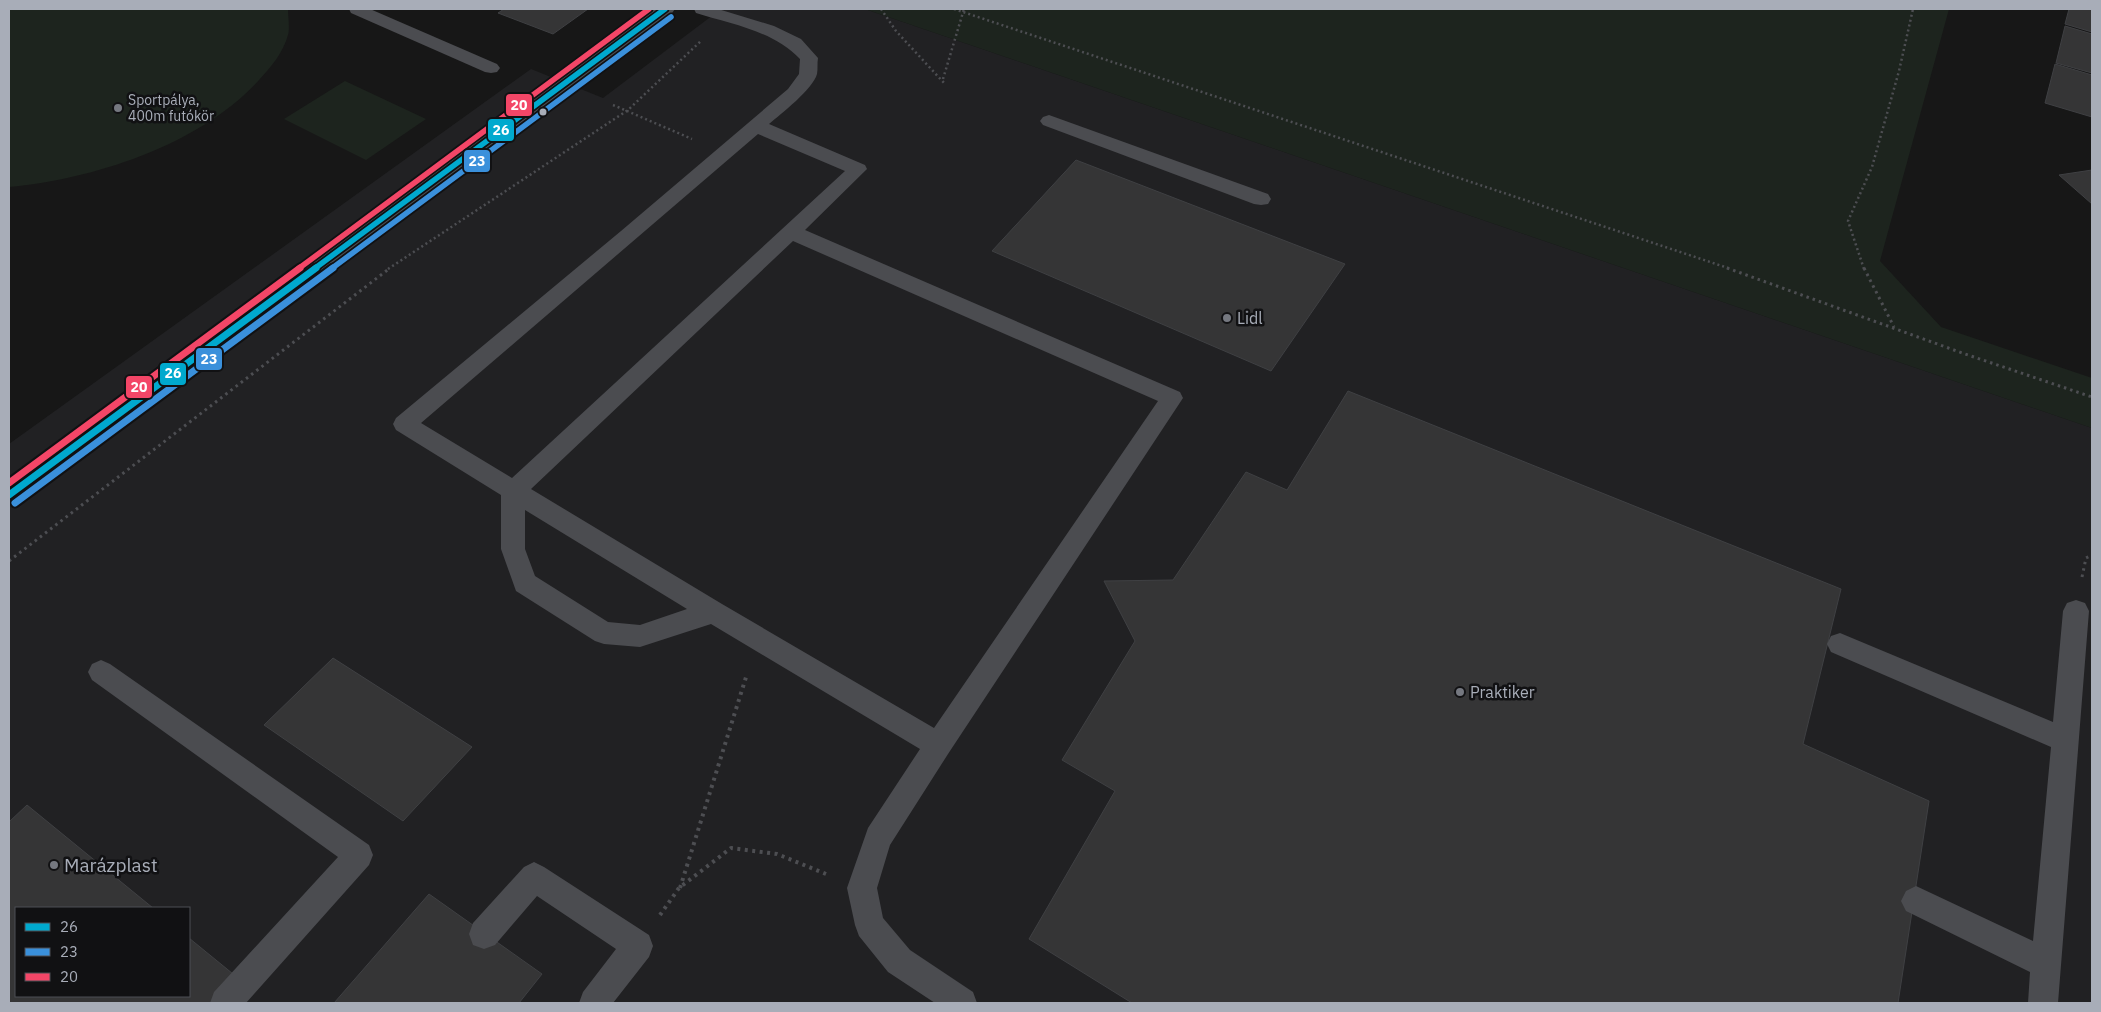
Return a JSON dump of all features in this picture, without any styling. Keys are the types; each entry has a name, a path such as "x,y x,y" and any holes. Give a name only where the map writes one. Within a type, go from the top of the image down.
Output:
{"main road":[{"path":"9,495 665,9"}],"lane":[{"path":"357,9 491,68"},
{"path":"702,9 768,30 795,43 809,58 808,75 794,93 725,153 404,424 513,492 938,745"},
{"path":"1049,121 1261,199"},
{"path":"714,612 640,636 604,633 525,583 513,549 513,492 858,169 756,126"},
{"path":"791,232 1172,398 938,745 878,838 862,888 870,925 899,961 962,1003"},
{"path":"2043,1003 2076,611"},
{"path":"1840,644 2064,740"},
{"path":"101,672 359,856 226,1003"},
{"path":"484,934 534,877 638,946 594,1003"},
{"path":"1916,901 2046,963"}],"path":[{"path":"881,9 896,31 945,84"},
{"path":"954,9 963,10 1779,285 1965,354 2092,397"},
{"path":"1894,327 1864,269 1848,221 1872,167 1899,71 1912,9"},
{"path":"942,79 963,10"},
{"path":"9,560 405,256 628,110 728,16"},
{"path":"613,104 725,153"},
{"path":"679,888 758,638"},
{"path":"638,946 679,888 730,848 777,854 862,888"}],"shaded area":[{"name":"Sportpálya, 400m futókör","path":"9,9 288,9 289,29 286,42 280,54 259,80 235,103 207,123 144,155 110,167 42,183 9,187"},
{"path":"721,9 865,9 2092,428 2092,1003 9,1003 9,444 531,69 603,98"},
{"path":"865,9 1949,9 1880,261 1941,327 2092,378 2092,428"},
{"path":"345,81 426,119 366,160 284,119"}],"building":[{"path":"504,9 588,9 553,34 498,13"},
{"path":"2069,9 2092,9 2092,32 2065,24"},
{"path":"2065,26 2092,34 2092,73 2056,63"},
{"path":"2055,64 2092,75 2092,117 2045,103"},
{"name":"Lidl","path":"1076,160 1345,264 1271,371 992,251"},
{"path":"2092,170 2092,204 2059,175"},
{"name":"Praktiker","path":"1348,391 1841,589 1803,744 1929,801 1898,1003 1132,1003 1029,939 1115,791 1062,760 1135,641 1104,581 1173,580 1246,472 1287,490"},
{"path":"333,658 472,747 403,821 264,725"},
{"name":"Marázplast","path":"27,805 152,907 15,907 15,997 190,997 190,939 238,978 215,1003 9,1003 9,822"},
{"path":"429,894 542,974 519,1003 334,1003"}],"transit line":[{"name":"20","path":"9,483 649,9"},
{"name":"26","path":"9,495 665,9"},
{"name":"23","path":"15,503 671,17"}],"place":[{"name":"Sportpálya, 400m futókör","path":"118,108"},
{"name":"Lidl","path":"1227,318"},
{"name":"Praktiker","path":"1460,692"},
{"name":"Marázplast","path":"54,865"}]}
